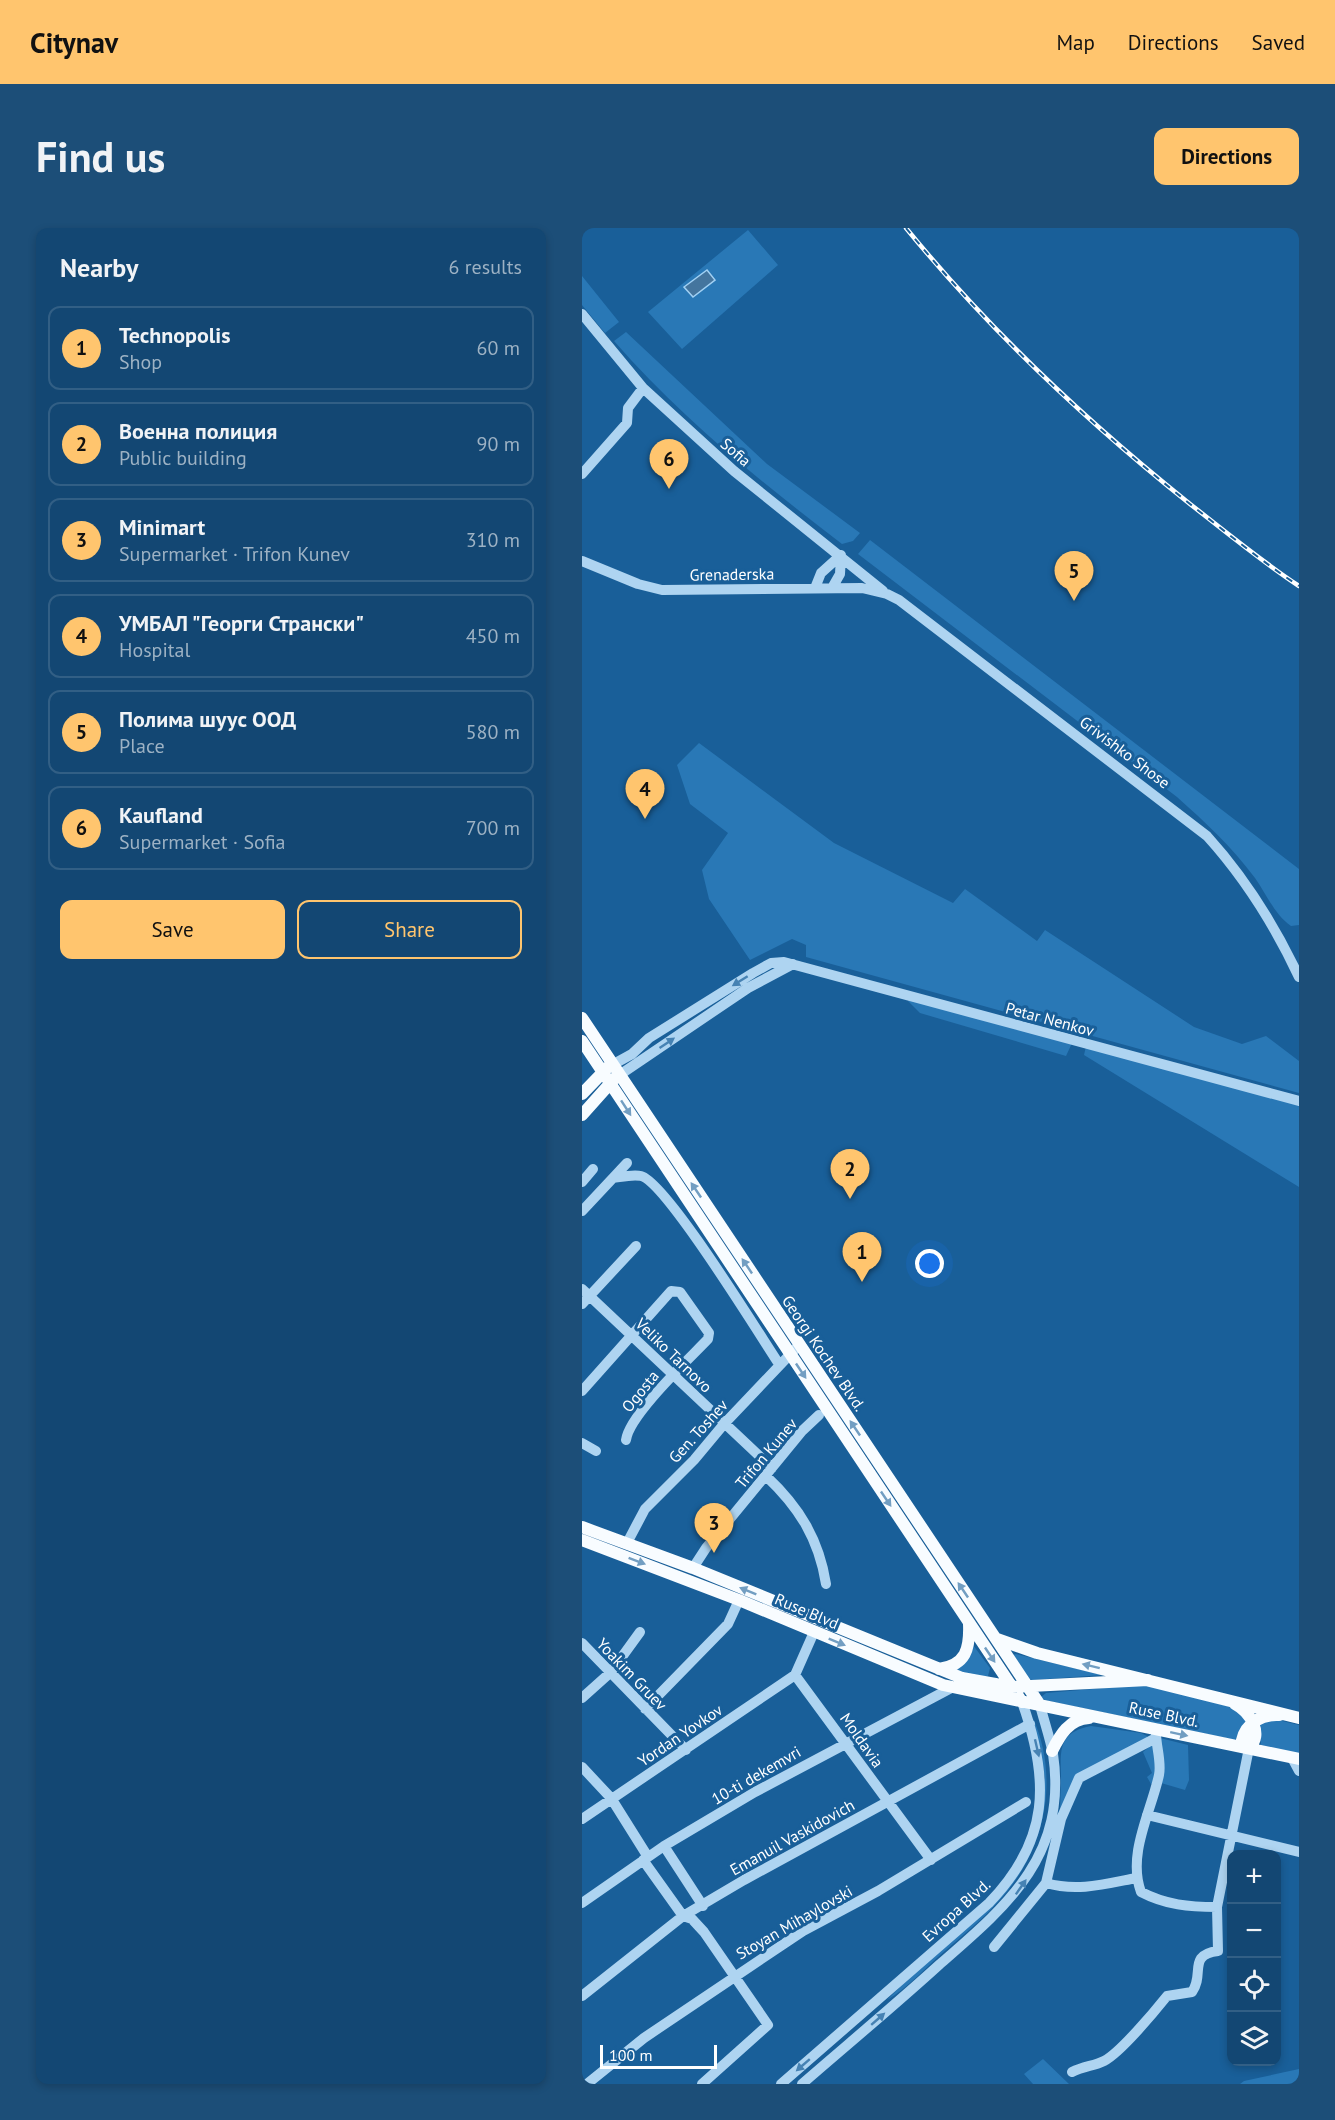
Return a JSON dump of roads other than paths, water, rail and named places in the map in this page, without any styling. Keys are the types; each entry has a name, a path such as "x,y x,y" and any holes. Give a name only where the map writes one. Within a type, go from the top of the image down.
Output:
{"main road":[{"name":"Georgi Kochev Blvd.","path":"582,1018 610,1074 746,1287 1022,1702"},
{"name":"Georgi Kochev Blvd.","path":"582,1041 610,1074 799,1345 1040,1705"},
{"path":"582,1094 610,1074"},
{"path":"582,1115 610,1074"},
{"name":"Ruse Blvd","path":"582,1527 693,1568 962,1678 1012,1688"},
{"name":"Ruse Blvd","path":"582,1540 739,1600 953,1687 1022,1702"},
{"path":"938,1669 954,1666 965,1655 970,1642 969,1623"},
{"name":"Ruse Blvd.","path":"995,1639 1016,1648 1298,1718"},
{"name":"Ruse Blvd.","path":"1012,1688 1148,1680"},
{"path":"1216,1696 1242,1708 1253,1722"},
{"name":"Ruse Blvd.","path":"1022,1702 1098,1717 1156,1733 1296,1758"},
{"path":"1249,1748 1242,1738 1253,1722 1273,1715 1298,1718"},
{"path":"1052,1751 1058,1738 1072,1723 1084,1718 1098,1717"}],"street":[{"name":"Sofia","path":"582,314 643,388 734,471 887,594"},
{"path":"582,474 627,423 628,408 643,388"},
{"path":"831,588 840,574 841,555"},
{"path":"814,588 821,573 841,555"},
{"name":"Grenaderska","path":"582,561 638,584 662,590 862,588 887,594"},
{"name":"Grivishko Shose","path":"887,594 920,615 1207,836 1245,880 1261,905 1299,977"},
{"name":"Petar Nenkov","path":"610,1074 649,1038 771,963 793,964 1299,1101"},
{"path":"582,1211 627,1163"},
{"path":"582,1182 593,1169"},
{"path":"614,1178 640,1175 655,1184 700,1244 779,1364"},
{"path":"584,1296 636,1246"},
{"path":"745,1312 746,1287"},
{"name":"Ogosta","path":"626,1440 630,1426 673,1374 708,1339 709,1333 680,1292 671,1291 630,1334"},
{"name":"Veliko Tarnovo","path":"584,1296 673,1374 769,1472 809,1528 819,1548 826,1584"},
{"path":"582,1391 630,1334"},
{"name":"Gen. Toshev","path":"627,1543 645,1509 694,1460 724,1424 799,1345"},
{"name":"Trifon Kunev","path":"693,1568 706,1548 802,1431 819,1415"},
{"path":"582,1443 596,1451"},
{"path":"645,1709 728,1624 739,1600"},
{"path":"582,1698 611,1672 640,1632"},
{"path":"795,1675 814,1632"},
{"name":"Yoakim Gruev","path":"582,1643 686,1750"},
{"name":"Moldavia","path":"795,1675 847,1742 886,1801 931,1860"},
{"name":"Yordan Yovkov","path":"582,1819 795,1675"},
{"name":"10-ti dekemvri","path":"582,1903 664,1846 847,1742 953,1687"},
{"name":"Evropa Blvd.","path":"781,2084 989,1903 1014,1873 1030,1840 1040,1795 1039,1757 1022,1702"},
{"name":"Evropa Blvd.","path":"802,2084 987,1923 1015,1895 1034,1865 1047,1830 1055,1785 1052,1751 1040,1705"},
{"name":"Emanuil Vaskidovich","path":"582,1996 683,1916 886,1801 1030,1724"},
{"path":"994,1947 1046,1883 1061,1819 1079,1778 1156,1733 1160,1772 1147,1815 1136,1878 1141,1892 1158,1901 1176,1905 1217,1907"},
{"path":"1072,2072 1088,2064 1103,2061 1136,2029 1151,2019 1167,1996 1192,1992 1200,1959 1207,1952 1218,1951 1217,1907 1249,1748"},
{"path":"1296,1758 1299,1771"},
{"path":"582,1767 611,1798 646,1859 683,1916 692,1919 704,1932 768,2025 702,2084"},
{"name":"Stoyan Mihaylovski","path":"587,2084 644,2038 802,1930 931,1860 1026,1802"},
{"path":"1147,1815 1299,1852"},
{"path":"664,1846 703,1906"},
{"path":"1046,1883 1075,1888 1136,1878"}],"railway":[{"path":"906,228 971,303 1040,374 1151,473 1299,586"}],"place":[{"name":"Kaufland","path":"669,489"},
{"name":"Полима шуус ООД","path":"1074,601"},
{"name":"УМБАЛ \"Георги Странски\"","path":"645,819"},
{"name":"Военна полиция","path":"850,1199"},
{"name":"Technopolis","path":"862,1282"},
{"name":"Minimart","path":"714,1553"}]}
